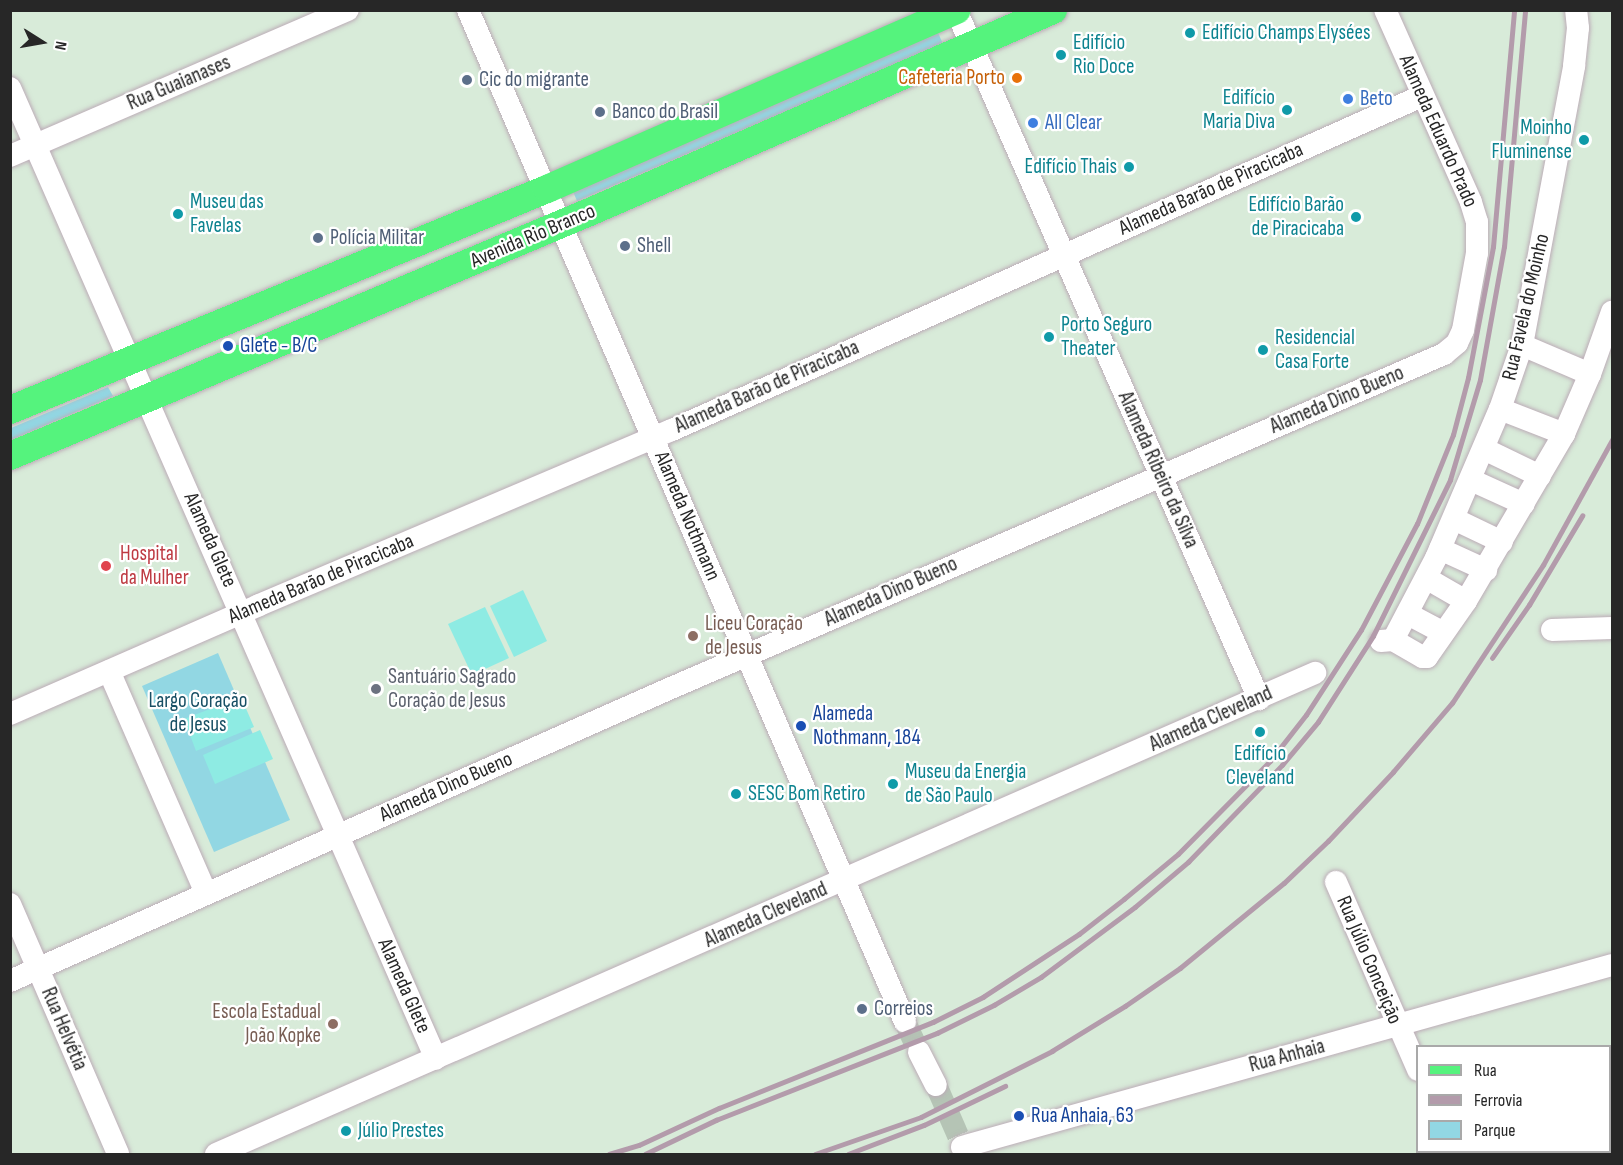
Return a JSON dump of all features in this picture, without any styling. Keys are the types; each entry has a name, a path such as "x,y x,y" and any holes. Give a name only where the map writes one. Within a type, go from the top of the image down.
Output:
{"main road":[{"name":"Avenida Rio Branco","path":"10,456 562,224 1053,10"},
{"name":"Avenida Rio Branco","path":"10,410 547,189 956,11"}],"street":[{"name":"Rua Guaianases","path":"10,156 321,16 348,10"},
{"name":"Alameda Nothmann","path":"468,10 905,1022"},
{"name":"Alameda Eduardo Prado","path":"1384,10 1475,213 1477,253 1470,291"},
{"name":"Rua Favela do Moinho","path":"1443,633 1430,655 1423,657 1387,640 1408,614 1454,519 1500,410 1522,345 1572,77 1578,28 1576,10"},
{"name":"Alameda Ribeiro da Silva","path":"956,11 1259,699"},
{"name":"Alameda Glete","path":"10,88 242,612 436,1059"},
{"name":"Alameda Barão de Piracicaba","path":"10,714 242,612 653,437 1422,96"},
{"name":"Alameda Dino Bueno","path":"10,981 746,656 1444,354 1459,340 1470,291"},
{"path":"1408,614 1443,633 1466,601 1564,434 1590,374 1612,312"},
{"path":"1522,345 1590,374"},
{"path":"1500,410 1564,434"},
{"path":"1484,449 1540,476"},
{"path":"1471,480 1524,504"},
{"path":"1454,519 1502,543"},
{"path":"1440,549 1486,570"},
{"path":"1426,578 1466,601"},
{"path":"1552,630 1612,628"},
{"path":"109,671 206,893"},
{"name":"Alameda Cleveland","path":"216,1155 1315,673"},
{"name":"Rua Júlio Conceição","path":"1336,882 1416,1066"},
{"name":"Rua Helvétia","path":"10,904 118,1155"},
{"name":"Rua Anhaia","path":"962,1146 1612,965"},
{"path":"919,1052 936,1085"}],"green space":[{"path":"936,28 943,44 577,201 572,189"},
{"path":"108,387 113,396 11,440 11,428"},
{"name":"Largo Coração de Jesus","path":"218,653 290,820 214,852 142,686"}],"shaded area":[{"path":"523,590 547,641 514,657 490,606"},
{"path":"485,607 509,658 472,675 448,624"},
{"path":"241,697 254,727 196,751 184,719"},
{"path":"260,730 273,759 215,784 203,755"}],"tunnel":[{"path":"905,1022 919,1052"},
{"path":"936,1085 959,1138"}],"railway":[{"path":"609,1154 639,1145 719,1108 933,1022 983,997 1079,934 1124,899 1178,854 1270,761 1306,715 1361,630 1417,524 1453,435 1468,378 1493,247 1514,10"},
{"path":"645,1154 716,1120 937,1033 994,1005 1041,977 1135,907 1188,862 1282,765 1318,722 1373,636 1450,480 1480,380 1504,247 1525,10"},
{"path":"815,1154 921,1117 1052,1051 1125,1006 1180,968 1284,883 1328,841 1393,772 1452,703 1543,565 1612,440"},
{"path":"1492,658 1529,605 1582,516"},
{"path":"848,1154 924,1125 1005,1086"}],"place":[{"name":"Edifício Champs Elysées","path":"1190,33"},
{"name":"Edifício Rio Doce","path":"1061,55"},
{"name":"Cafeteria Porto","path":"1017,78"},
{"name":"Cic do migrante","path":"467,80"},
{"name":"Beto","path":"1348,99"},
{"name":"Edifício Maria Diva","path":"1287,110"},
{"name":"Banco do Brasil","path":"600,112"},
{"name":"All Clear","path":"1033,123"},
{"name":"Moinho Fluminense","path":"1584,140"},
{"name":"Edifício Thais","path":"1129,167"},
{"name":"Museu das Favelas","path":"178,214"},
{"name":"Edifício Barão de Piracicaba","path":"1356,217"},
{"name":"Polícia Militar","path":"318,238"},
{"name":"Shell","path":"625,246"},
{"name":"Porto Seguro Theater","path":"1049,337"},
{"name":"Glete - B/C","path":"228,346"},
{"name":"Residencial Casa Forte","path":"1263,350"},
{"name":"Hospital da Mulher","path":"106,566"},
{"name":"Liceu Coração de Jesus","path":"693,636"},
{"name":"Santuário Sagrado Coração de Jesus","path":"376,689"},
{"name":"Alameda Nothmann, 184","path":"801,726"},
{"name":"Edifício Cleveland","path":"1260,732"},
{"name":"Museu da Energia de São Paulo","path":"893,784"},
{"name":"SESC Bom Retiro","path":"736,794"},
{"name":"Correios","path":"862,1009"},
{"name":"Escola Estadual João Kopke","path":"333,1024"},
{"name":"Rua Anhaia, 63","path":"1019,1116"},
{"name":"Júlio Prestes","path":"346,1131"}]}
